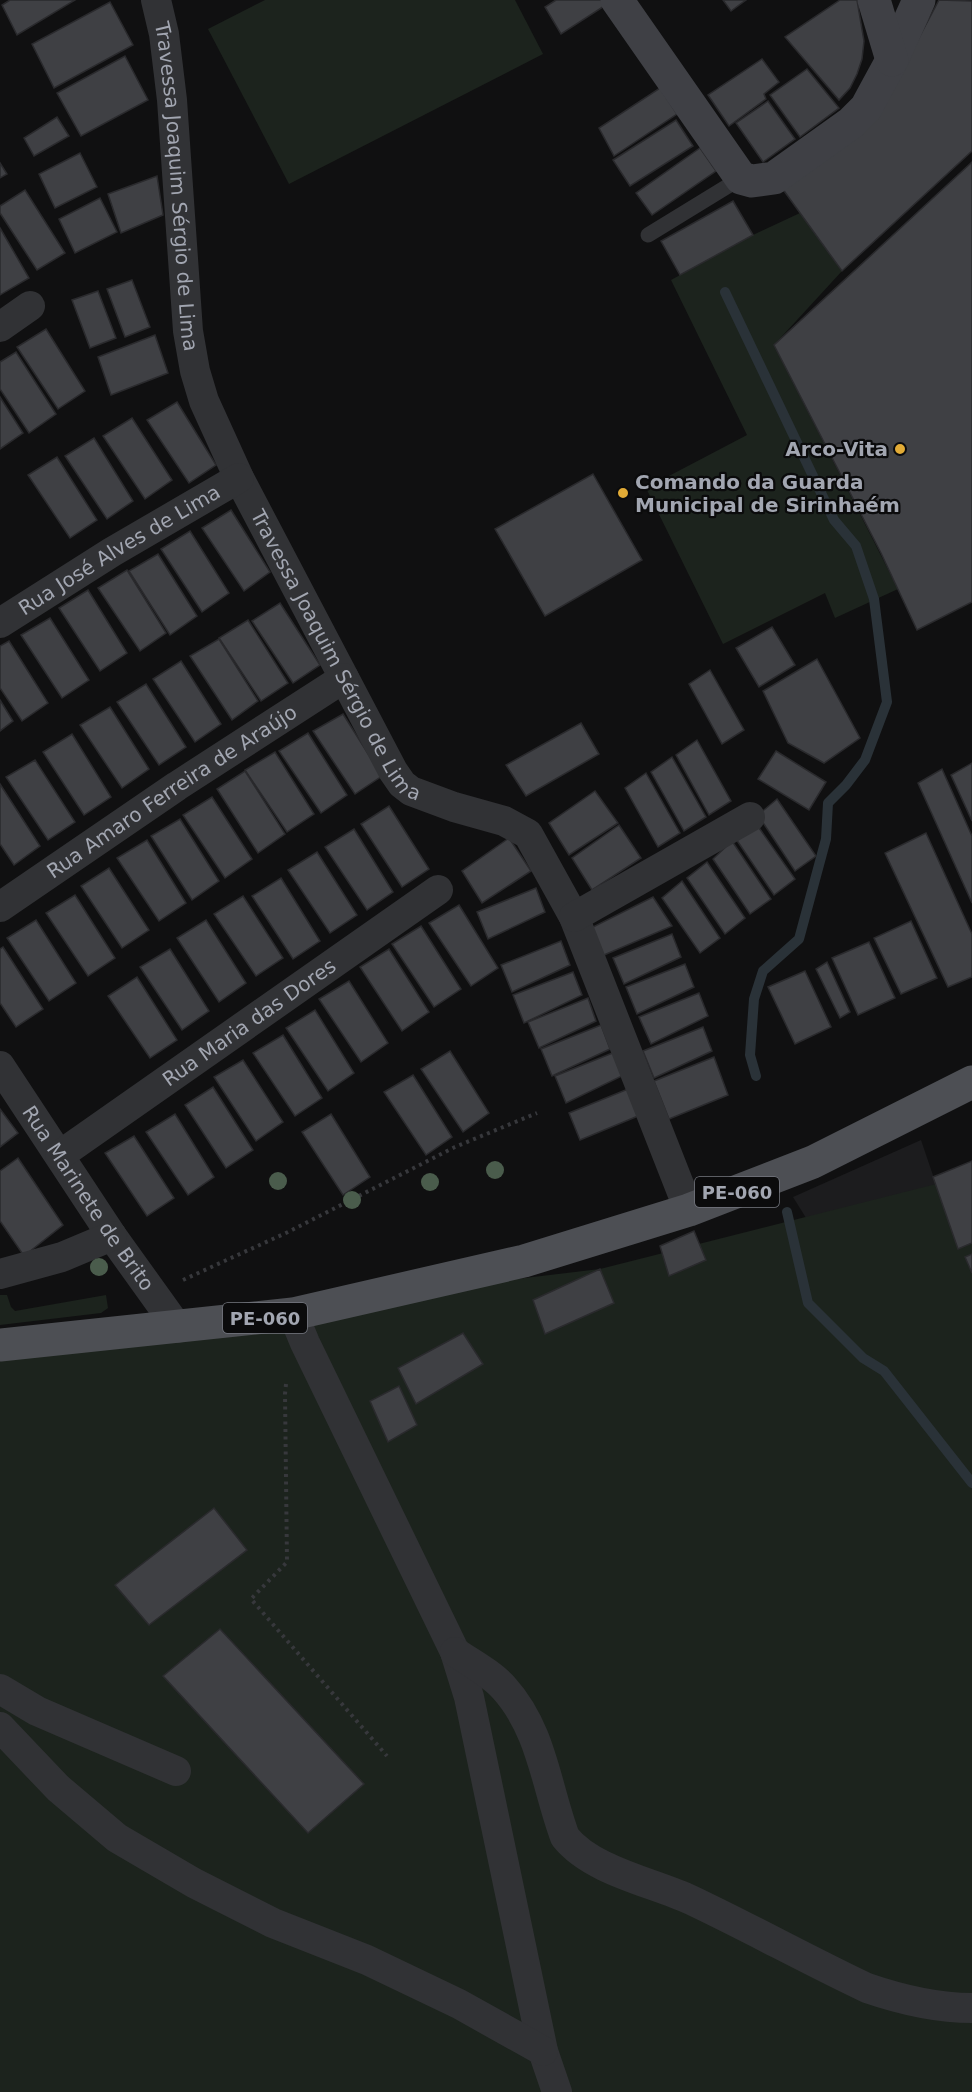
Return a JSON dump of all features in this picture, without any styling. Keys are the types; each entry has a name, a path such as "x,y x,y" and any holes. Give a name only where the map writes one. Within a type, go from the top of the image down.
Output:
{"main road":[{"name":"PE-060","path":"0,1345 178,1328 299,1329 690,1210 813,1162 972,1082"},
{"path":"939,1097 972,1098"}],"street":[{"name":"Travessa Joaquim Sérgio de Lima","path":"156,0 164,34 172,100 188,331 195,371 204,401 239,478 393,771 402,784 411,791 454,807 504,821 528,834 574,917 690,1210"},
{"path":"617,0 741,178 761,181 774,178 851,123 866,108 892,60 919,0"},
{"path":"874,0 892,60"},
{"path":"0,327 30,306"},
{"name":"Rua José Alves de Lima","path":"0,623 112,552 239,478"},
{"name":"Rua Amaro Ferreira de Araújo","path":"0,907 177,786 344,678"},
{"path":"574,917 750,817"},
{"name":"Rua Maria das Dores","path":"60,1155 438,890"},
{"name":"Rua Marinete de Brito","path":"0,1066 112,1236 178,1328"},
{"path":"0,1274 62,1257 112,1236"},
{"path":"299,1329 455,1652 469,1697 543,2051 557,2092"},
{"path":"455,1652 503,1686 523,1712 535,1736 565,1837 574,1848 617,1870 689,1899 867,1988 926,2004 972,2008"},
{"path":"0,1689 37,1711 176,1771"},
{"path":"0,1727 58,1788 117,1838 204,1888 273,1923 367,1960 449,1999 543,2051"}],"lane":[{"path":"648,235 741,178"}],"path":[{"path":"153,1295 288,1232 455,1147 537,1113"},
{"path":"299,1329 285,1394 287,1562 251,1599 387,1756"}],"shaded area":[{"path":"265,0 515,0 543,54 289,184 208,29"},
{"path":"800,213 842,271 774,345 898,589 835,618 825,593 723,644 646,488 747,435 671,280 753,235"},
{"path":"921,1140 958,1249 846,1282 793,1197"},
{"path":"972,1175 972,2092 0,2092 0,1340 600,1269"},
{"path":"0,1295 7,1295 15,1311 106,1295 108,1308 101,1313 0,1325"}],"building":[{"path":"10,0 75,0 17,35 2,5"},
{"path":"556,0 607,0 609,3 561,34 545,7"},
{"path":"723,0 746,0 731,11"},
{"path":"840,0 857,0 864,41 857,74 850,88 839,100 785,37"},
{"path":"939,0 972,1 972,151 842,271 782,188 888,96"},
{"path":"110,2 133,45 54,88 32,44"},
{"path":"125,56 148,100 81,136 57,93"},
{"path":"762,59 779,82 764,94 766,99 729,126 708,95"},
{"path":"807,69 839,108 800,137 770,95"},
{"path":"660,88 677,114 614,156 599,128"},
{"path":"768,101 795,139 763,162 736,123"},
{"path":"57,117 69,136 34,156 24,138"},
{"path":"676,120 693,146 630,186 613,160"},
{"path":"700,148 716,171 652,215 636,193"},
{"path":"80,153 97,187 55,208 39,174"},
{"name":"Arco-Vita","path":"972,162 972,602 917,630 881,553 774,345"},
{"path":"0,163 7,174 0,178"},
{"path":"157,176 163,215 121,233 108,194"},
{"path":"25,190 65,253 37,270 0,213 0,206"},
{"path":"100,198 117,232 75,253 59,219"},
{"path":"733,201 753,235 680,275 661,241"},
{"path":"0,228 29,278 0,295"},
{"path":"132,280 150,327 125,337 107,289"},
{"path":"98,291 116,338 90,348 72,300"},
{"path":"46,329 85,391 58,409 17,347"},
{"path":"155,335 168,373 111,395 98,357"},
{"path":"16,352 56,414 29,433 0,389 0,362"},
{"path":"0,397 23,433 0,449"},
{"path":"177,402 216,465 189,483 147,420"},
{"path":"132,418 172,480 145,499 103,436"},
{"path":"94,438 133,501 107,519 65,456"},
{"path":"57,457 97,520 70,538 28,475"},
{"path":"593,474 642,560 545,616 495,529"},
{"path":"231,510 270,572 244,591 202,528"},
{"path":"190,531 229,593 202,612 161,549"},
{"path":"158,554 197,616 170,635 129,571"},
{"path":"127,570 166,633 140,651 98,588"},
{"path":"88,590 127,653 100,671 59,608"},
{"path":"280,603 320,665 293,683 252,621"},
{"path":"50,618 89,680 62,698 21,635"},
{"path":"248,620 288,683 261,701 219,638"},
{"path":"772,627 795,665 759,687 736,648"},
{"path":"219,639 258,701 232,720 190,656"},
{"path":"9,641 48,703 22,721 0,688 0,646"},
{"path":"817,659 860,738 824,763 788,743 763,691"},
{"path":"181,661 221,724 195,742 153,679"},
{"path":"710,670 744,730 722,744 689,684"},
{"path":"146,684 186,747 159,765 117,702"},
{"path":"0,700 13,721 0,731"},
{"path":"110,707 149,769 122,788 80,725"},
{"path":"343,714 382,776 355,794 313,731"},
{"path":"581,723 599,754 526,796 506,765"},
{"path":"308,733 347,795 321,813 279,751"},
{"path":"72,734 111,797 84,815 43,752"},
{"path":"697,740 731,801 709,815 676,755"},
{"path":"776,751 826,782 809,810 758,779"},
{"path":"275,752 314,814 287,832 245,770"},
{"path":"672,757 706,817 684,831 651,772"},
{"path":"35,760 75,822 48,840 6,777"},
{"path":"972,763 972,821 951,775"},
{"path":"942,769 972,836 972,903 918,783"},
{"path":"245,771 285,834 258,853 217,789"},
{"path":"646,773 680,833 658,847 625,788"},
{"path":"0,784 40,846 14,865 0,844"},
{"path":"595,791 618,823 569,855 549,823"},
{"path":"212,797 252,859 225,878 183,815"},
{"path":"777,799 816,856 795,871 758,815"},
{"path":"389,806 429,869 402,887 361,824"},
{"path":"180,819 219,881 192,900 151,836"},
{"path":"755,822 795,879 774,895 736,839"},
{"path":"619,825 641,858 592,890 572,858"},
{"path":"354,829 393,892 367,910 325,847"},
{"path":"926,833 972,934 972,977 948,987 885,853"},
{"path":"509,838 531,871 482,903 462,871"},
{"path":"147,840 186,903 159,921 117,858"},
{"path":"732,841 771,899 750,914 713,859"},
{"path":"317,852 357,915 330,933 288,870"},
{"path":"707,862 745,918 725,934 687,878"},
{"path":"109,868 149,930 122,948 81,886"},
{"path":"281,878 320,941 293,959 252,896"},
{"path":"682,881 720,938 700,953 662,898"},
{"path":"536,888 545,912 488,939 477,912"},
{"path":"75,895 115,958 88,976 46,913"},
{"path":"243,896 283,958 256,976 214,914"},
{"path":"653,897 672,926 604,955 589,929"},
{"path":"459,905 498,968 471,986 429,923"},
{"path":"36,920 76,983 49,1001 7,938"},
{"path":"206,920 246,983 219,1002 177,938"},
{"path":"911,921 937,978 901,994 874,938"},
{"path":"421,926 461,989 434,1007 392,944"},
{"path":"672,934 681,957 624,984 613,958"},
{"path":"561,941 570,965 512,992 501,965"},
{"path":"869,942 895,998 858,1015 832,958"},
{"path":"3,947 43,1009 16,1027 0,1003 0,949"},
{"path":"170,949 209,1011 182,1030 140,967"},
{"path":"389,949 429,1012 402,1031 360,967"},
{"path":"827,962 850,1012 840,1018 816,969"},
{"path":"685,964 694,987 637,1014 626,987"},
{"path":"805,971 831,1027 795,1044 768,987"},
{"path":"573,972 582,995 524,1023 513,995"},
{"path":"137,977 177,1040 150,1058 108,996"},
{"path":"349,981 388,1043 361,1062 319,999"},
{"path":"699,993 708,1016 651,1044 639,1017"},
{"path":"588,998 596,1021 539,1048 528,1022"},
{"path":"315,1010 354,1073 328,1091 286,1028"},
{"path":"601,1025 610,1049 552,1076 541,1049"},
{"path":"703,1027 712,1051 654,1078 643,1051"},
{"path":"283,1035 322,1098 295,1116 253,1053"},
{"path":"450,1051 489,1113 463,1132 421,1069"},
{"path":"615,1052 624,1075 566,1103 555,1076"},
{"path":"714,1057 728,1095 669,1119 654,1081"},
{"path":"243,1060 283,1122 256,1141 214,1077"},
{"path":"413,1075 452,1137 426,1155 384,1092"},
{"path":"213,1087 253,1150 226,1168 185,1105"},
{"path":"628,1089 638,1116 580,1140 569,1113"},
{"path":"0,1109 18,1133 0,1147"},
{"path":"175,1114 214,1177 188,1195 146,1132"},
{"path":"331,1114 370,1177 343,1195 302,1132"},
{"path":"134,1136 174,1198 147,1216 105,1153"},
{"path":"18,1158 63,1225 24,1256 0,1221 0,1171"},
{"path":"972,1161 972,1243 958,1249 933,1177"},
{"path":"694,1231 706,1260 669,1276 660,1246"},
{"path":"972,1254 972,1273 965,1257"},
{"path":"600,1269 614,1303 545,1334 533,1300"},
{"path":"463,1333 483,1364 416,1404 398,1368"},
{"path":"399,1386 417,1425 388,1442 370,1401"},
{"path":"214,1508 247,1550 149,1625 115,1585"},
{"path":"220,1629 364,1784 308,1833 163,1676"}],"waterway":[{"path":"725,292 834,520 856,546 874,599 887,702 865,760 846,785 828,803 826,839 799,939 763,971 754,999 750,1055 756,1076"},
{"path":"787,1212 808,1303 863,1358 884,1371 972,1483"}],"place":[{"name":"Arco-Vita","path":"900,449"},
{"name":"Comando da Guarda Municipal de Sirinhaém","path":"623,493"}]}
